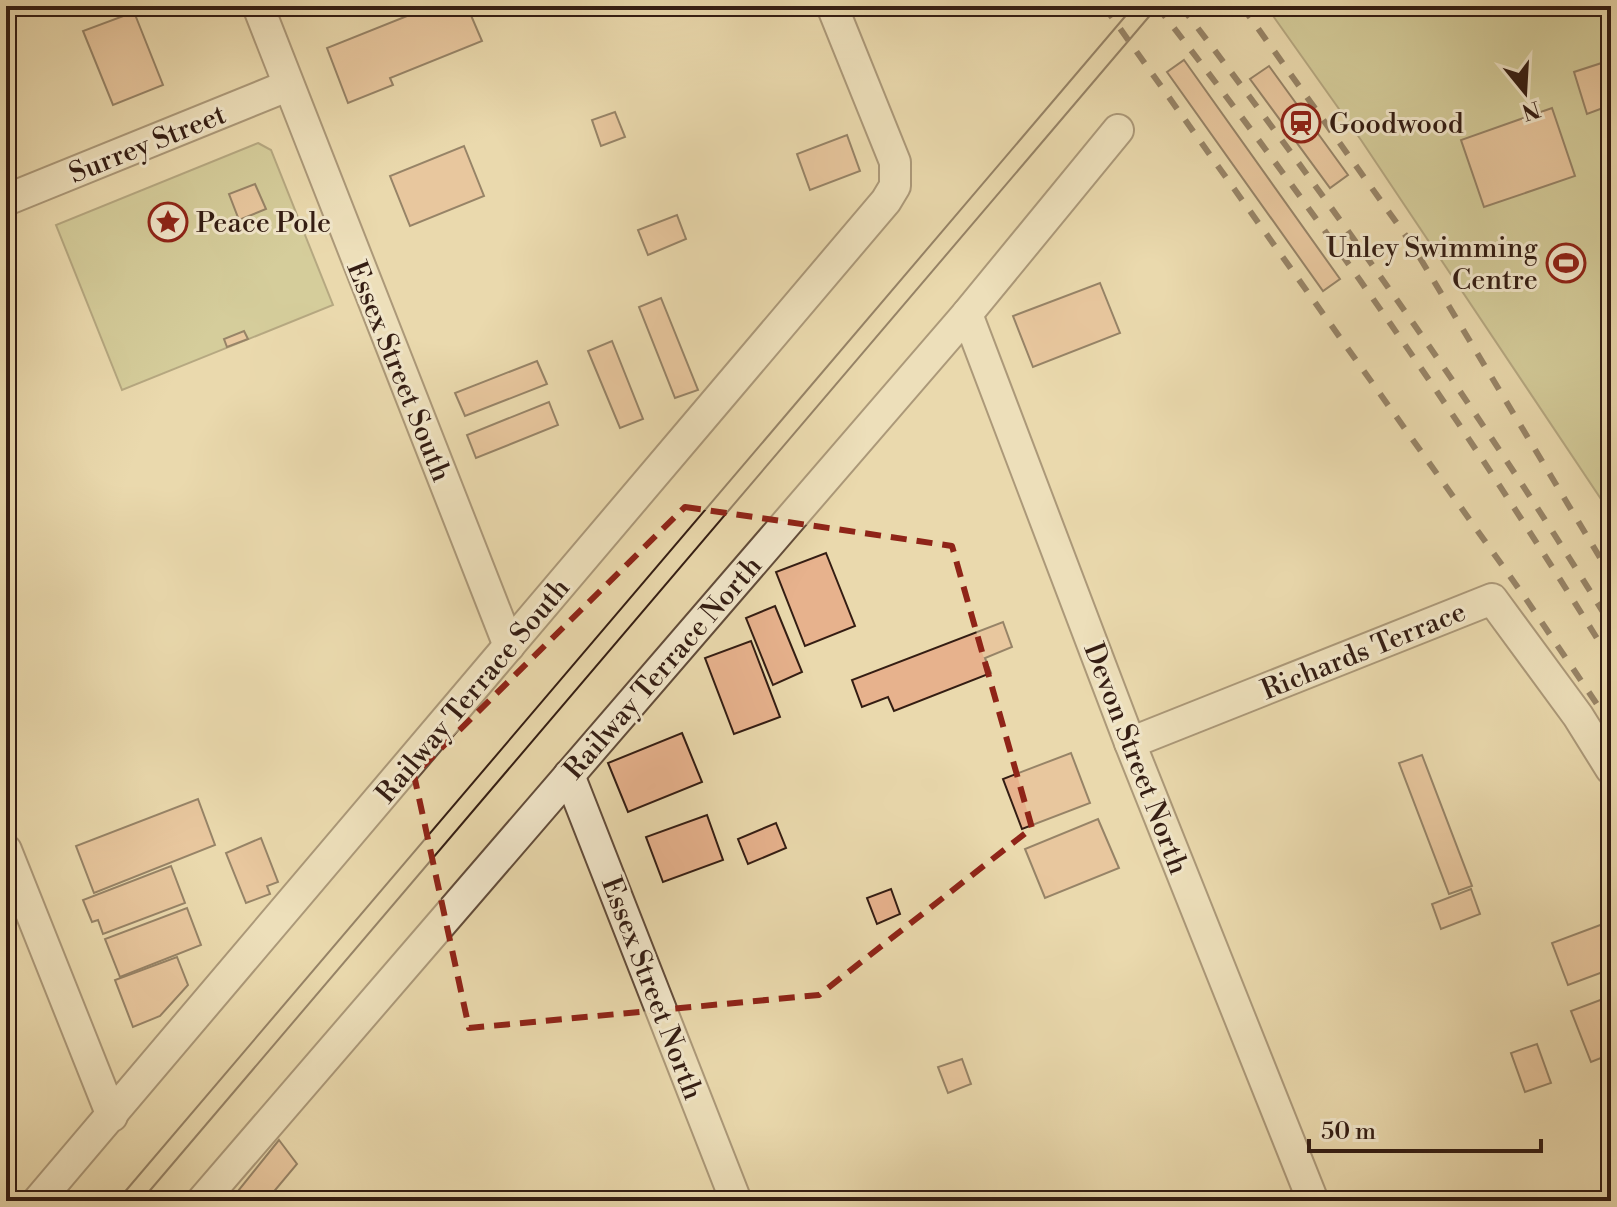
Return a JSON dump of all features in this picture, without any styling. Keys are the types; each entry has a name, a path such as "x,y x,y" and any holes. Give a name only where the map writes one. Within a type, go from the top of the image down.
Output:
{"street":[{"name":"Essex Street South","path":"258,6 509,646"},
{"name":"Railway Terrace South","path":"38,1201 892,192 896,173 889,145 832,6"},
{"name":"Surrey Street","path":"6,200 287,86"},
{"name":"Railway Terrace North","path":"202,1201 967,314 1118,130"},
{"name":"Devon Street North","path":"967,314 1130,743 1313,1201"},
{"name":"Richards Terrace","path":"1130,743 1492,599 1578,716 1611,769"},
{"name":"Essex Street North","path":"569,775 736,1201"},
{"path":"6,850 112,1116"}],"highlighted area":[{"path":"685,507 952,546 1032,828 819,995 469,1028 414,775"}],"green space":[{"path":"1266,6 1611,6 1611,514 1361,140"},
{"path":"258,143 271,150 333,305 122,390 56,225"}],"building":[{"path":"432,6 467,6 482,41 390,78 393,85 348,103 327,48"},
{"path":"134,12 163,85 113,105 83,31"},
{"path":"1184,60 1340,279 1323,291 1167,72"},
{"path":"1611,60 1611,105 1587,114 1574,72"},
{"path":"1269,66 1348,175 1330,188 1250,79"},
{"path":"1552,108 1575,176 1484,207 1461,140"},
{"path":"615,112 625,137 601,146 592,120"},
{"path":"847,135 860,171 810,190 797,154"},
{"path":"464,146 484,196 410,226 390,176"},
{"path":"255,184 266,209 239,220 229,194"},
{"path":"677,215 686,239 648,255 638,230"},
{"path":"1100,283 1120,333 1033,367 1013,316"},
{"path":"661,298 698,390 675,398 639,307"},
{"path":"244,331 248,339 227,347 224,339"},
{"path":"612,341 643,419 620,428 588,351"},
{"path":"537,361 547,384 465,416 455,393"},
{"path":"549,402 558,425 476,458 467,435"},
{"path":"826,553 855,626 805,646 776,572"},
{"path":"775,606 802,672 773,685 746,618"},
{"path":"1003,622 1012,647 985,658 991,673 894,711 888,697 862,707 852,680"},
{"path":"751,641 780,717 734,734 705,658"},
{"path":"682,733 702,782 628,812 608,763"},
{"path":"1071,753 1090,803 1022,829 1003,779"},
{"path":"1422,755 1472,886 1449,894 1399,763"},
{"path":"198,799 215,845 94,893 76,846"},
{"path":"707,815 723,860 663,882 646,837"},
{"path":"1098,819 1119,868 1045,898 1025,849"},
{"path":"776,823 786,848 748,864 738,839"},
{"path":"261,838 278,882 267,886 270,894 246,903 226,853"},
{"path":"171,866 185,903 103,934 98,920 92,922 83,900"},
{"path":"891,889 900,914 877,924 867,898"},
{"path":"1471,889 1480,914 1441,929 1432,904"},
{"path":"187,908 201,945 120,977 105,939"},
{"path":"1611,921 1611,969 1568,985 1552,943"},
{"path":"177,957 188,985 160,1016 133,1027 115,980"},
{"path":"1611,996 1611,1054 1591,1062 1571,1011"},
{"path":"1537,1044 1551,1083 1525,1092 1511,1053"},
{"path":"962,1059 971,1084 948,1093 938,1067"},
{"path":"279,1140 297,1164 266,1201 230,1201"}],"tram line":[{"path":"117,1201 1134,6"},
{"path":"141,1201 1158,6"}],"railway":[{"path":"1104,6 1524,596 1611,725"},
{"path":"1157,6 1277,165 1393,328 1504,493 1611,661"},
{"path":"1181,6 1404,310 1510,466 1611,625"},
{"path":"1242,6 1411,243 1611,576"}],"place":[{"name":"Goodwood","path":"1301,123"},
{"name":"Peace Pole","path":"168,222"},
{"name":"Unley Swimming Centre","path":"1566,263"}]}
